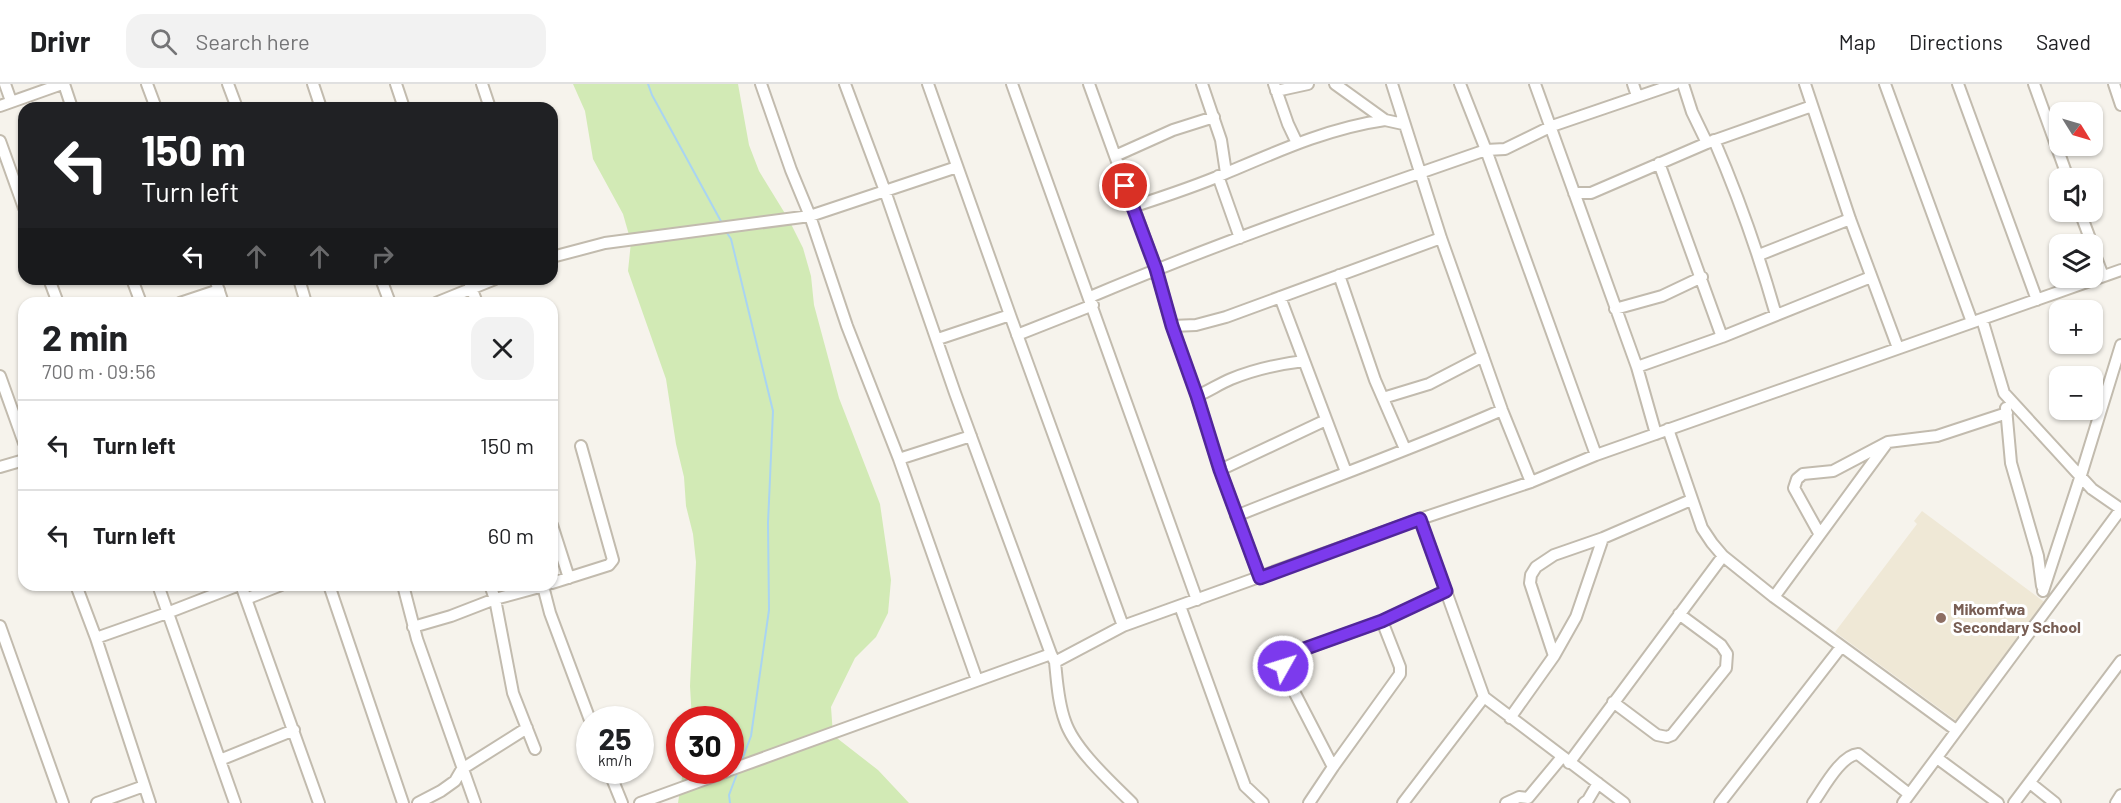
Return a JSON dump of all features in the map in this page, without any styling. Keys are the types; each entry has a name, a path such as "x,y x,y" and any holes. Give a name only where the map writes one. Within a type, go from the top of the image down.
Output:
{"street":[{"path":"5,84 11,101"},
{"path":"0,106 64,84 70,102"},
{"path":"147,84 154,102"},
{"path":"228,84 235,102"},
{"path":"313,84 319,102"},
{"path":"396,84 402,102"},
{"path":"482,84 488,102"},
{"path":"761,84 791,170 810,216 847,326 899,459 977,680"},
{"path":"844,84 885,191 971,436 1053,658 1065,723 1074,741 1132,803"},
{"path":"928,84 1123,626"},
{"path":"1012,84 1197,600"},
{"path":"1089,84 1156,269 1172,326 1220,470 1260,578"},
{"path":"1202,84 1221,140 1222,175 1240,238"},
{"path":"1297,143 1275,87 1308,84"},
{"path":"1335,84 1385,120"},
{"path":"1392,84 1441,238 1502,410 1531,482"},
{"path":"1460,84 1596,455"},
{"path":"1535,84 1637,367 1656,434"},
{"path":"1633,84 1637,96"},
{"path":"1017,335 1156,269 1419,173 1486,150 1504,149 1552,126 1675,84"},
{"path":"1683,84 1692,111 1711,142 1739,198 1759,255 1776,315"},
{"path":"1805,84 1870,277 1898,348"},
{"path":"1886,84 2004,393 2011,463 2038,556 2043,591 2051,602"},
{"path":"1958,84 2037,300"},
{"path":"2034,84 2064,168"},
{"path":"2114,84 2121,105"},
{"path":"1574,193 1591,193 1711,142 1812,106"},
{"path":"1115,156 1173,130 1214,117"},
{"path":"1132,207 1222,175 1297,143 1349,126 1385,120 1403,124"},
{"path":"0,141 18,185"},
{"path":"1659,163 1722,337"},
{"path":"558,255 605,243 810,216 957,167"},
{"path":"1759,255 1850,219"},
{"path":"1172,326 1196,324 1226,317 1441,238"},
{"path":"2103,276 2121,270"},
{"path":"1339,275 1383,398 1405,449"},
{"path":"1637,367 1722,337 1870,277"},
{"path":"1615,309 1662,296 1702,278"},
{"path":"217,285 221,297"},
{"path":"447,297 468,285"},
{"path":"744,765 977,680 1053,658 1123,626 1420,519 1531,482 1668,429 2070,288"},
{"path":"198,297 219,290"},
{"path":"1280,297 1346,472"},
{"path":"938,339 1010,315"},
{"path":"2043,591 2121,345"},
{"path":"1383,398 1430,384 1483,356"},
{"path":"1197,396 1246,374 1286,363 1304,362"},
{"path":"0,376 18,426"},
{"path":"1813,803 1844,760 1852,754 1858,754 1906,799 2120,512 2092,489 2004,393"},
{"path":"1236,516 1446,435 1502,410"},
{"path":"1819,533 1794,488 1797,479 1803,474 1833,471 1888,442 1937,436 2007,413"},
{"path":"1220,470 1326,420"},
{"path":"1668,429 1702,528 1723,556 1774,597 1956,730"},
{"path":"899,459 971,436"},
{"path":"1774,597 1888,442"},
{"path":"558,582 609,565 613,560 581,446"},
{"path":"0,467 18,462"},
{"path":"1554,656 1530,583 1531,575 1536,567 1554,555 1603,538 1691,500"},
{"path":"1420,519 1484,698 1624,803"},
{"path":"1510,718 1554,656 1576,618 1603,538"},
{"path":"558,544 569,578"},
{"path":"1506,803 1519,797 1528,798 1565,760 1614,702 1723,556"},
{"path":"78,591 150,803"},
{"path":"160,591 236,803"},
{"path":"96,638 225,591"},
{"path":"243,591 319,803"},
{"path":"246,598 265,591"},
{"path":"331,591 403,803"},
{"path":"404,591 413,627 475,803"},
{"path":"492,591 513,693 535,749"},
{"path":"413,627 525,591"},
{"path":"548,591 550,613 585,706"},
{"path":"1333,767 1284,672 1283,660 1290,654 1382,621 1446,591"},
{"path":"1180,606 1245,786 1257,800 1263,803"},
{"path":"1614,702 1657,735 1667,737 1672,735 1726,668 1727,654 1721,645 1679,614"},
{"path":"1309,803 1400,674 1401,668 1382,621"},
{"path":"0,627 63,803"},
{"path":"1720,803 1841,646"},
{"path":"2014,803 2121,662"},
{"path":"1402,803 1484,698"},
{"path":"418,803 441,791 455,781 462,770 527,728"},
{"path":"220,760 294,730"},
{"path":"1937,758 1998,803"},
{"path":"1584,803 1598,783"},
{"path":"2030,783 2055,803"},
{"path":"614,784 622,803"},
{"path":"640,803 693,784"},
{"path":"97,803 144,786"},
{"path":"2116,803 2121,795"}],"shaded area":[{"name":"Mikomfwa Secondary School","path":"1922,511 2047,604 1958,722 1835,632 1917,524 1914,521"}],"green space":[{"path":"573,84 738,84 749,145 759,171 803,248 811,276 814,305 839,398 880,504 891,580 888,613 876,637 855,658 831,707 833,735 878,770 909,803 678,803 681,784 744,784 744,706 691,706 690,686 696,562 693,534 686,506 684,477 676,444 666,379 628,271 631,242 623,214 593,159 585,111"}],"waterway":[{"path":"648,84 723,225"},
{"path":"725,230 731,239 773,411 768,523 769,610 751,736 744,755"},
{"path":"730,803 729,795 733,784"}],"place":[{"name":"Mikomfwa Secondary School","path":"1941,618"}],"route":[{"path":"1125,186 1156,269 1172,326 1220,470 1260,578 1420,519 1446,591 1382,621 1285,656 1283,666"}]}
